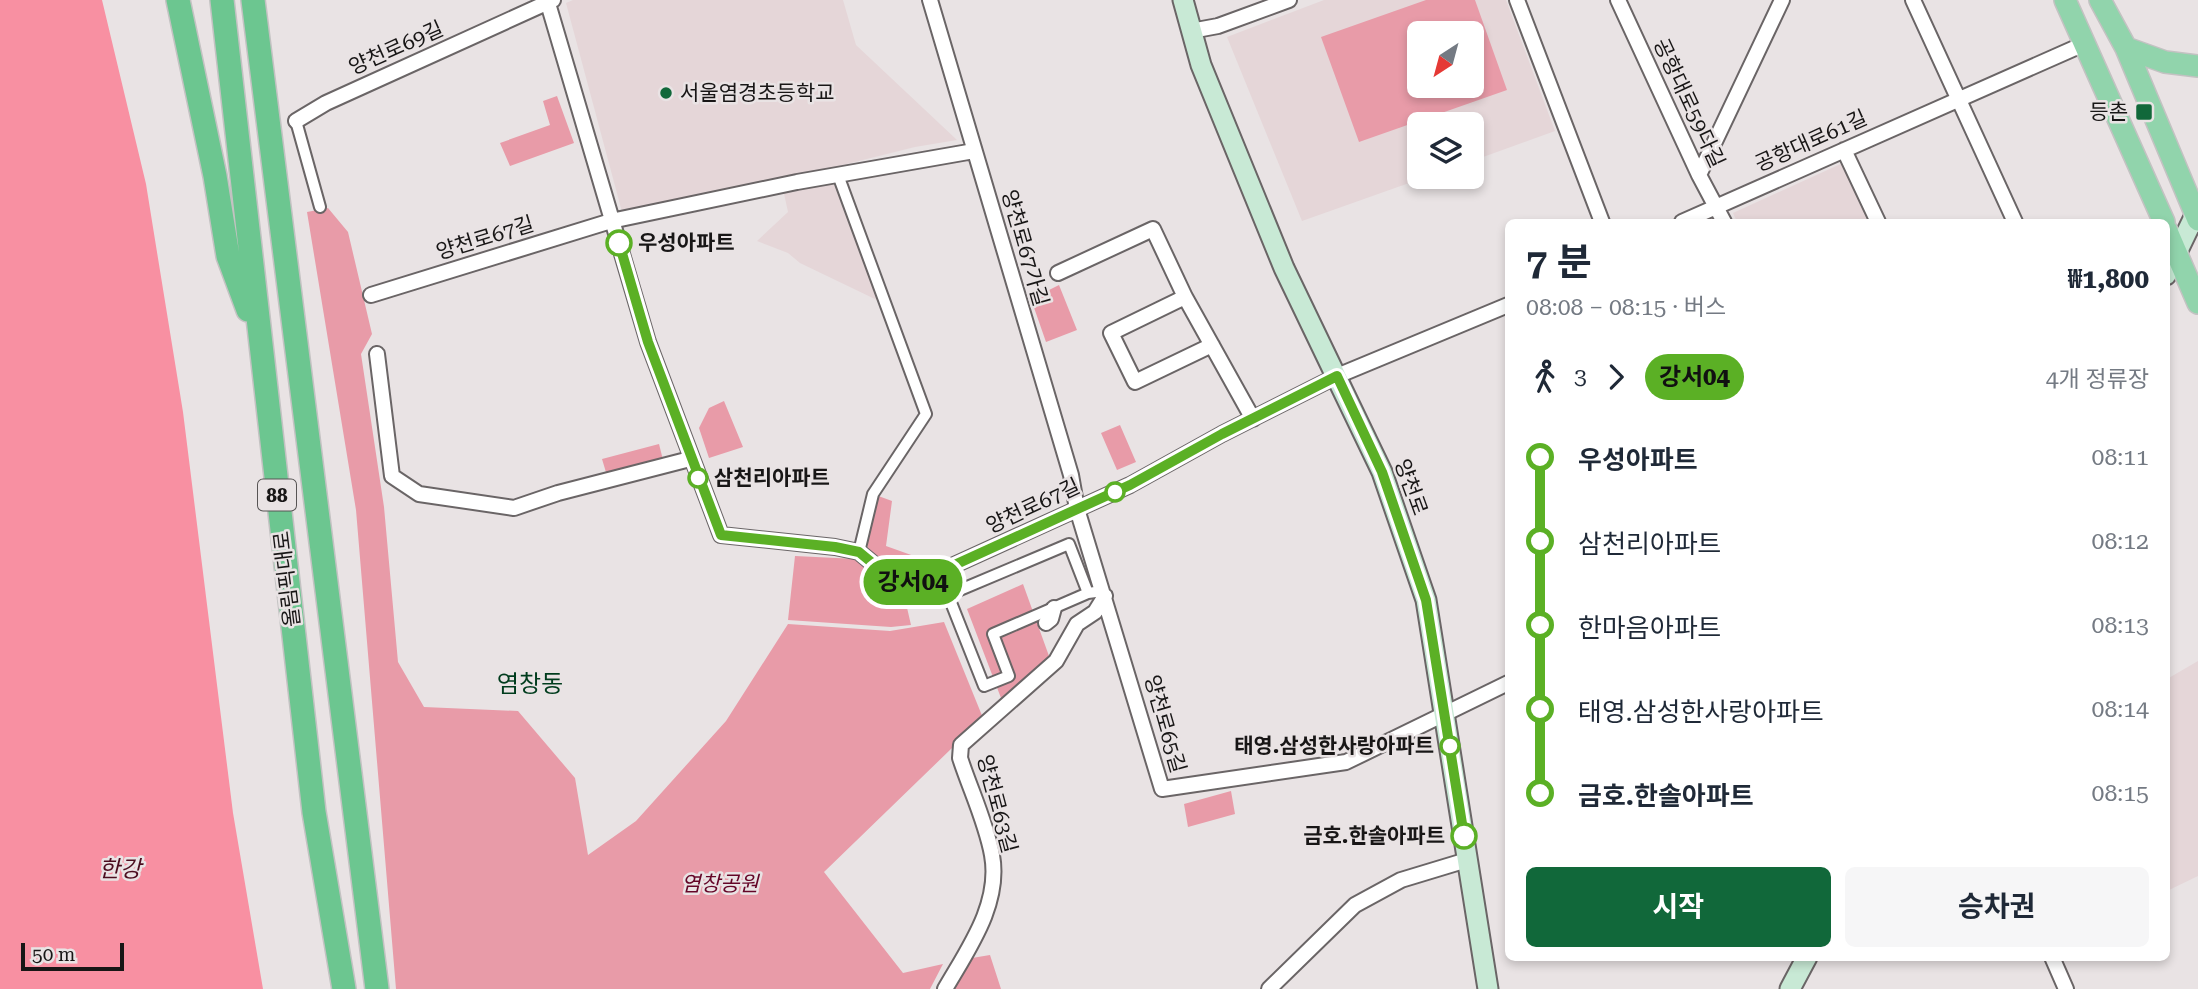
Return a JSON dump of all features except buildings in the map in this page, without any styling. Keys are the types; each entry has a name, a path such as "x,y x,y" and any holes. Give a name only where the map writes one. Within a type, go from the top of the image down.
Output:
{"highway":[{"path":"178,0 215,176 228,256 259,341"},
{"name":"올림픽대로","path":"222,0 314,812 344,989"},
{"name":"올림픽대로","path":"253,0 377,989"}],"main road":[{"name":"양천로","path":"1183,0 1201,65 1284,268 1382,472 1426,600 1488,989"},
{"path":"2065,0 2163,219"},
{"path":"2103,1 2197,214 2170,268"},
{"path":"2126,48 2165,62 2198,66"},
{"path":"2170,237 2198,303"},
{"path":"1790,989 1805,961"}],"street":[{"name":"양천로67가길","path":"930,0 1071,475 1077,509"},
{"path":"1191,31 1217,26 1289,0"},
{"path":"1517,0 1601,219"},
{"name":"공항대로59다길","path":"1618,0 1699,175 1723,219"},
{"path":"1699,175 1782,0"},
{"path":"1913,0 2014,219"},
{"name":"양천로67길","path":"549,1 648,342 690,459 721,535 859,552 882,571 903,581 917,582 1077,509 1337,376"},
{"name":"양천로69길","path":"296,121 326,103 549,1"},
{"name":"공항대로61길","path":"1688,219 2084,44"},
{"path":"296,121 320,207"},
{"name":"양천로67길","path":"371,295 611,221 974,150"},
{"path":"1844,150 1877,219"},
{"path":"838,175 926,414 873,494 859,552"},
{"path":"1058,273 1153,229 1185,297 1253,419"},
{"path":"1185,297 1111,333 1135,382 1212,345"},
{"path":"1337,376 1505,306"},
{"path":"377,354 392,476 419,494 514,508 558,493 690,459"},
{"name":"양천로65길","path":"1077,509 1162,789 1346,762 1445,713"},
{"path":"1087,593 1069,544 948,596 984,685 1009,676 993,634 1087,593 1104,593"},
{"name":"양천로63길","path":"945,989 980,927 993,890 993,855 960,758 961,745 1056,661 1077,624 1095,612 1104,593"},
{"path":"1046,623 1051,619 1054,608"},
{"path":"1445,713 1505,684"},
{"path":"1269,989 1355,905 1401,880 1467,860"},
{"path":"2054,961 2066,989"}],"shaded area":[{"path":"573,0 843,0 856,45 957,140 915,147 767,184 622,212 566,3"},
{"path":"1324,0 1506,0 1555,131 1484,157 1484,112 1407,112 1407,184 1302,221 1227,37"},
{"path":"1845,162 1872,219 1736,219 1733,213"},
{"path":"823,181 840,187 879,301 800,263 788,253 757,241 788,212 783,189"},
{"path":"2198,661 2198,876 2170,890 2170,677"}],"green space":[{"path":"1426,0 1475,0 1482,21 1407,21 1407,98 1484,98 1484,25 1507,90 1444,112 1407,112 1407,125 1359,142 1321,37"},
{"path":"557,96 574,143 510,166 500,143 550,125 543,101"},
{"name":"염창공원","path":"328,208 348,232 372,334 361,354 384,507 398,662 424,707 518,711 575,778 588,855 636,821 726,721 788,624 890,631 944,622 983,718 824,872 903,973 943,964 930,989 396,989 356,510 307,212"},
{"path":"1059,285 1077,330 1046,342 1031,299"},
{"path":"724,401 743,447 709,458 699,428 709,408"},
{"path":"1120,425 1136,462 1117,470 1101,433"},
{"path":"659,444 664,464 608,479 602,459"},
{"path":"873,494 892,501 886,546 914,556 920,578 890,570 867,550"},
{"path":"795,556 857,559 902,586 911,625 891,627 788,620"},
{"path":"1023,584 1049,656 1001,698 967,609"},
{"path":"1231,791 1235,814 1188,827 1184,804"},
{"path":"990,955 1001,989 954,989 972,958"}],"water":[{"name":"한강","path":"0,0 102,0 146,184 183,412 233,813 263,989 0,989"}],"bus line":[{"name":"강서04","path":"619,243 628,266 648,342 690,459 721,535 859,552 871,564 903,581 917,582 1130,485 1222,434 1337,376 1382,472 1426,600 1464,836"}],"place":[{"name":"서울염경초등학교","path":"666,93"},
{"name":"등촌","path":"2144,112"},
{"name":"우성아파트","path":"619,243"},
{"name":"삼천리아파트","path":"698,478"},
{"name":"태영.삼성한사랑아파트","path":"1450,746"},
{"name":"금호.한솔아파트","path":"1464,836"}],"district":[{"name":"염창동","path":"530,684"}]}
